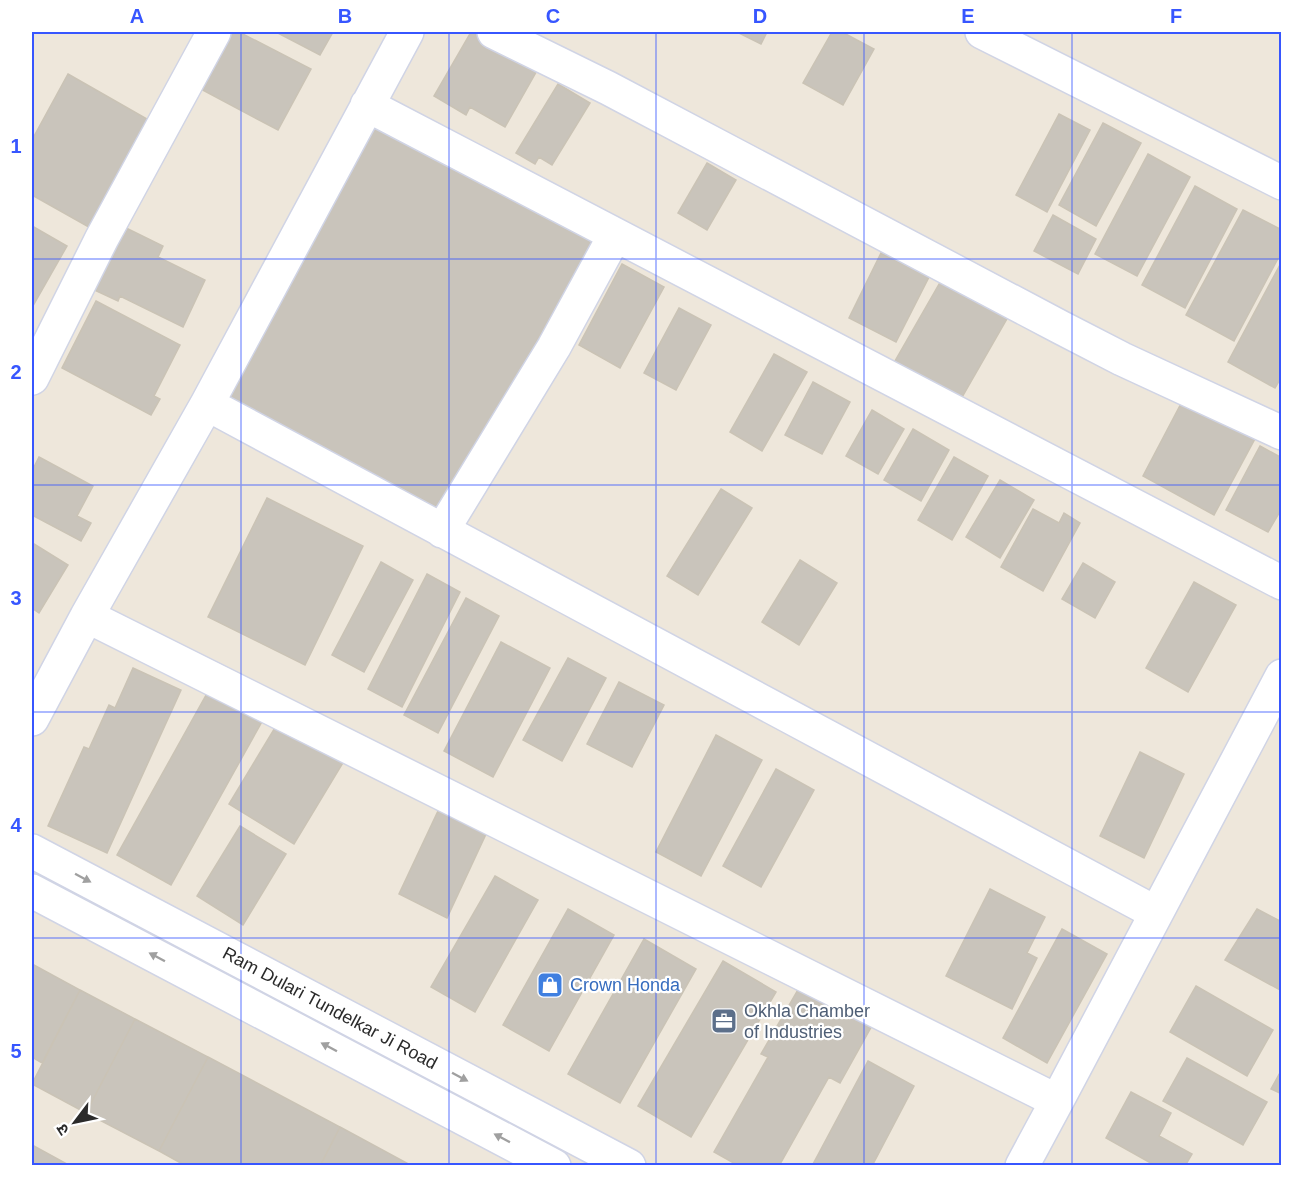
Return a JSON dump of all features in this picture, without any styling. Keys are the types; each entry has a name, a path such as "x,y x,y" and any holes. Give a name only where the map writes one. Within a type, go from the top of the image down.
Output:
{"street":[{"path":"32,378 102,238 214,32"},
{"path":"32,719 87,616 207,404 407,32"},
{"path":"494,32 618,93 1122,359 1281,433"},
{"path":"982,32 1281,183"},
{"path":"367,105 1281,583"},
{"path":"442,531 554,347 615,235"},
{"path":"207,404 1156,913"},
{"path":"87,616 1057,1101"},
{"path":"1022,1166 1281,676"},
{"name":"Ram Dulari Tundelkar Ji Road","path":"32,851 629,1166"},
{"name":"Ram Dulari Tundelkar Ji Road","path":"32,891 537,1162"},
{"path":"537,1162 546,1122"}],"building":[{"path":"224,32 239,32 311,69 278,130 195,86"},
{"path":"276,32 333,32 320,55"},
{"path":"471,32 477,32 539,67 505,127 470,107 466,115 434,96"},
{"path":"737,32 767,32 761,44"},
{"path":"832,32 842,32 874,49 843,105 803,83"},
{"path":"68,74 154,123 94,230 32,195 32,140"},
{"path":"558,84 590,103 552,165 539,157 535,164 516,153"},
{"path":"1059,114 1090,130 1047,212 1016,195"},
{"path":"1103,123 1141,143 1096,226 1059,205"},
{"path":"377,124 598,235 440,509 227,397"},
{"path":"1148,154 1190,177 1137,276 1095,254"},
{"path":"707,163 736,180 707,230 678,213"},
{"path":"1195,186 1237,209 1185,308 1142,285"},
{"path":"1243,210 1282,230 1282,251 1234,341 1186,315"},
{"path":"1053,215 1096,239 1078,274 1034,251"},
{"path":"32,226 67,246 34,304 32,302"},
{"path":"122,226 163,246 158,257 205,280 183,327 120,296 118,301 92,289"},
{"path":"881,253 929,277 896,342 849,318"},
{"path":"1282,261 1282,376 1275,388 1228,362"},
{"path":"622,264 664,287 620,368 579,345"},
{"path":"946,272 1012,310 961,399 895,361"},
{"path":"96,301 180,345 154,396 160,399 151,415 62,368"},
{"path":"679,308 711,325 676,390 644,373"},
{"path":"774,354 807,372 762,451 730,432"},
{"path":"813,382 850,402 822,454 785,435"},
{"path":"1185,396 1257,435 1214,515 1143,476"},
{"path":"872,410 904,429 878,474 846,456"},
{"path":"913,429 949,450 921,501 884,480"},
{"path":"1260,446 1282,458 1282,508 1268,532 1226,510"},
{"path":"39,457 93,486 77,516 91,523 81,541 32,515 32,471"},
{"path":"954,457 988,476 952,540 918,520"},
{"path":"1000,480 1034,500 1000,558 966,537"},
{"path":"721,489 752,508 698,595 667,576"},
{"path":"267,498 363,546 305,665 208,617"},
{"path":"1033,509 1059,523 1064,513 1080,523 1043,591 1001,567"},
{"path":"34,544 68,565 39,613 32,608 32,549"},
{"path":"800,560 837,583 799,645 762,622"},
{"path":"381,562 413,580 364,672 332,655"},
{"path":"1083,563 1115,582 1095,618 1062,599"},
{"path":"427,574 460,592 402,707 368,689"},
{"path":"1194,582 1236,605 1188,692 1146,668"},
{"path":"466,598 499,616 438,733 404,715"},
{"path":"501,642 550,668 493,777 444,751"},
{"path":"568,658 606,678 562,761 523,740"},
{"path":"133,668 181,690 107,853 48,826 84,747 89,749 109,705 115,708"},
{"path":"619,682 664,705 632,767 587,744"},
{"path":"210,688 264,718 171,885 117,855"},
{"path":"279,721 344,761 294,844 229,804"},
{"path":"716,735 762,760 701,876 656,852"},
{"path":"1140,752 1184,774 1144,858 1100,836"},
{"path":"776,769 814,790 761,887 723,866"},
{"path":"438,811 486,834 447,918 399,894"},
{"path":"240,826 286,854 243,925 197,896"},
{"path":"495,876 538,900 475,1012 431,987"},
{"path":"990,889 1045,917 1027,953 1037,958 1012,1009 946,976"},
{"path":"568,909 614,935 549,1051 503,1025"},
{"path":"1257,909 1282,922 1282,991 1225,960"},
{"path":"1062,929 1107,954 1047,1063 1003,1038"},
{"path":"644,939 696,969 620,1103 568,1074"},
{"path":"723,961 776,992 691,1137 638,1106"},
{"path":"32,964 80,990 42,1063 32,1057"},
{"path":"803,981 874,1022 840,1083 829,1077 779,1166 739,1166 714,1152 768,1057 761,1054"},
{"path":"1196,986 1273,1030 1247,1076 1170,1032"},
{"path":"80,990 135,1019 86,1113 32,1084"},
{"path":"135,1019 208,1057 159,1151 86,1113"},
{"path":"208,1057 340,1127 320,1166 186,1166 159,1151"},
{"path":"1187,1058 1267,1102 1243,1145 1163,1101"},
{"path":"868,1061 914,1086 872,1166 812,1166"},
{"path":"1282,1069 1282,1094 1271,1089"},
{"path":"1131,1092 1171,1113 1159,1136 1192,1154 1185,1166 1156,1166 1106,1138"},
{"path":"340,1127 412,1166 320,1166"},
{"path":"32,1145 67,1164 66,1166 32,1166"}],"place":[{"name":"Crown Honda","path":"550,985"},
{"name":"Okhla Chamber of Industries","path":"724,1021"}]}
